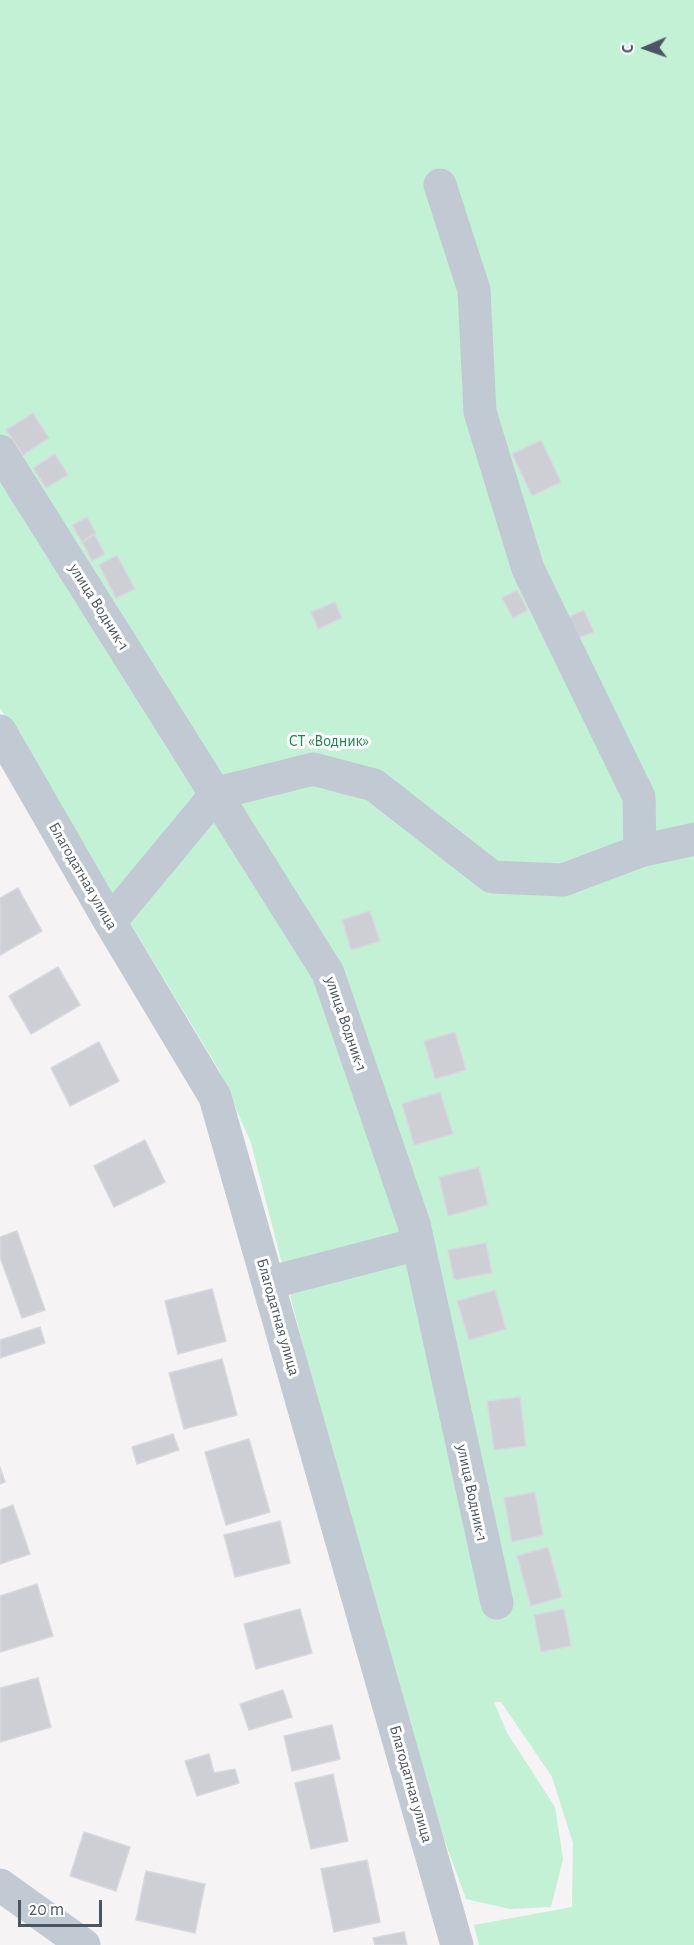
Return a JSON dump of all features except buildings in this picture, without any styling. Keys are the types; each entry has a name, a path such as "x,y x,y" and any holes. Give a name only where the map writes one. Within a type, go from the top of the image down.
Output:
{"street":[{"path":"440,185 474,290 480,412 528,569 639,797 640,851"},
{"name":"улица Водник-1","path":"0,451 328,973 410,1214 497,1603"},
{"name":"Благодатная улица","path":"0,731 110,922 215,1097 457,1945"},
{"path":"110,922 217,793 313,769 374,785 492,877 563,880 640,851 694,839"},
{"path":"268,1283 418,1244"},
{"path":"0,1885 84,1945"}],"green space":[{"name":"СТ «Водник»","path":"0,0 694,0 694,1945 479,1945 474,1925 572,1907 573,1843 552,1777 501,1702 494,1702 507,1733 555,1807 563,1859 551,1907 510,1909 466,1899 413,1754 316,1396 251,1143 219,1070 0,708"}]}
